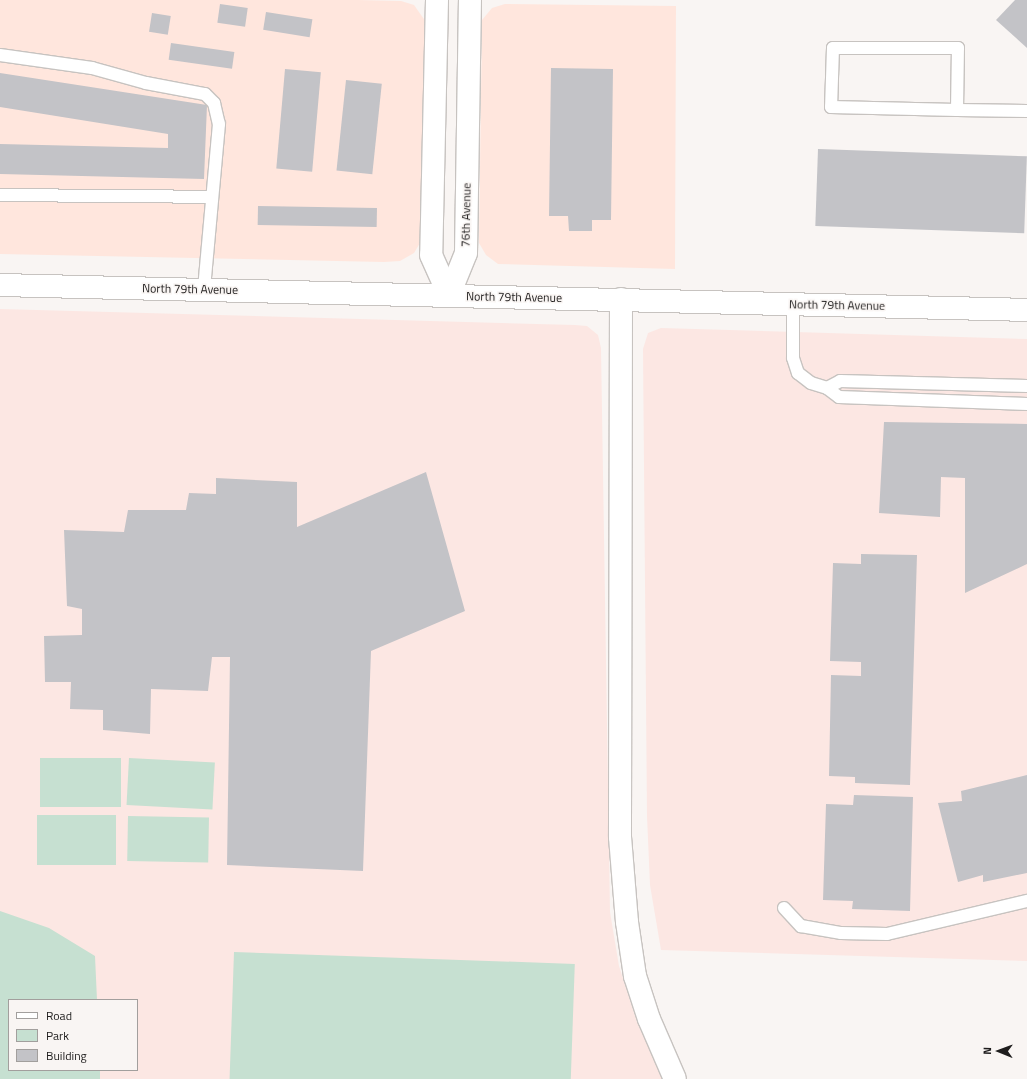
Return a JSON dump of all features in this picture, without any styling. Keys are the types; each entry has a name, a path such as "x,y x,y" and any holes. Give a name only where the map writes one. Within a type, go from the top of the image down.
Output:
{"street":[{"path":"437,0 431,255 449,295"},
{"name":"76th Avenue","path":"449,295 466,253 470,0"},
{"name":"North 79th Avenue","path":"0,285 793,303 1027,310"},
{"path":"621,300 620,837 627,922 635,976 649,1019 675,1079"}],"lane":[{"path":"957,110 958,48 833,48 831,106 957,110 1027,111"},
{"path":"0,55 92,68 146,84 205,94 214,103 219,124 204,289"},
{"path":"0,194 212,197"},
{"path":"793,303 793,351 798,373 811,383 827,388 838,397 1027,404"},
{"path":"827,388 840,382 1027,386"},
{"path":"784,908 801,926 841,933 887,934 1027,901"}],"shaded area":[{"path":"0,0 358,0 401,1 414,5 426,22 420,243 414,253 400,261 384,262 0,254"},
{"path":"505,4 676,6 675,269 498,264 486,255 479,243 482,20 492,8"},
{"path":"0,309 575,325 587,326 598,335 601,348 610,912 619,966 637,1022 663,1079 0,1079"},
{"path":"661,328 1027,339 1027,961 661,950 650,885 647,816 643,349 648,333"}],"green space":[{"path":"40,758 121,758 121,807 40,807"},
{"path":"129,758 215,763 212,809 127,805"},
{"path":"37,815 116,815 116,865 37,865"},
{"path":"128,816 209,817 208,862 127,861"},
{"path":"0,911 49,928 95,956 97,999 8,999 8,1071 100,1071 100,1079 0,1079"},
{"path":"234,952 575,964 571,1079 230,1079"}],"building":[{"path":"1015,0 1027,0 1027,48 996,20"},
{"path":"220,4 248,8 245,27 217,23"},
{"path":"266,12 312,19 310,37 263,30"},
{"path":"152,13 171,16 168,35 149,32"},
{"path":"171,43 234,52 232,69 169,60"},
{"path":"551,68 613,69 611,220 592,220 592,231 569,231 568,216 549,216"},
{"path":"285,69 321,72 312,172 276,169"},
{"path":"0,73 207,105 204,179 0,174 0,144 168,148 168,134 0,107"},
{"path":"346,80 382,84 372,174 336,171"},
{"path":"818,149 1027,156 1024,233 815,226"},
{"path":"258,206 377,208 377,227 258,225"},
{"path":"884,422 1027,424 1027,564 965,593 965,478 941,477 940,517 879,513"},
{"path":"426,472 465,611 371,651 363,871 227,865 230,657 212,657 208,691 151,689 150,734 103,730 103,710 70,709 71,682 45,682 44,636 82,635 82,609 67,606 64,530 124,532 128,510 186,510 189,493 216,494 216,478 297,482 297,527"},
{"path":"861,554 917,555 910,785 855,783 855,777 829,776 831,675 861,676 861,662 830,661 833,563 861,564"},
{"path":"1027,775 1027,873 983,882 983,875 958,882 938,803 962,801 961,791"},
{"path":"854,795 913,797 910,911 852,909 853,901 823,900 826,804 853,805"}]}
